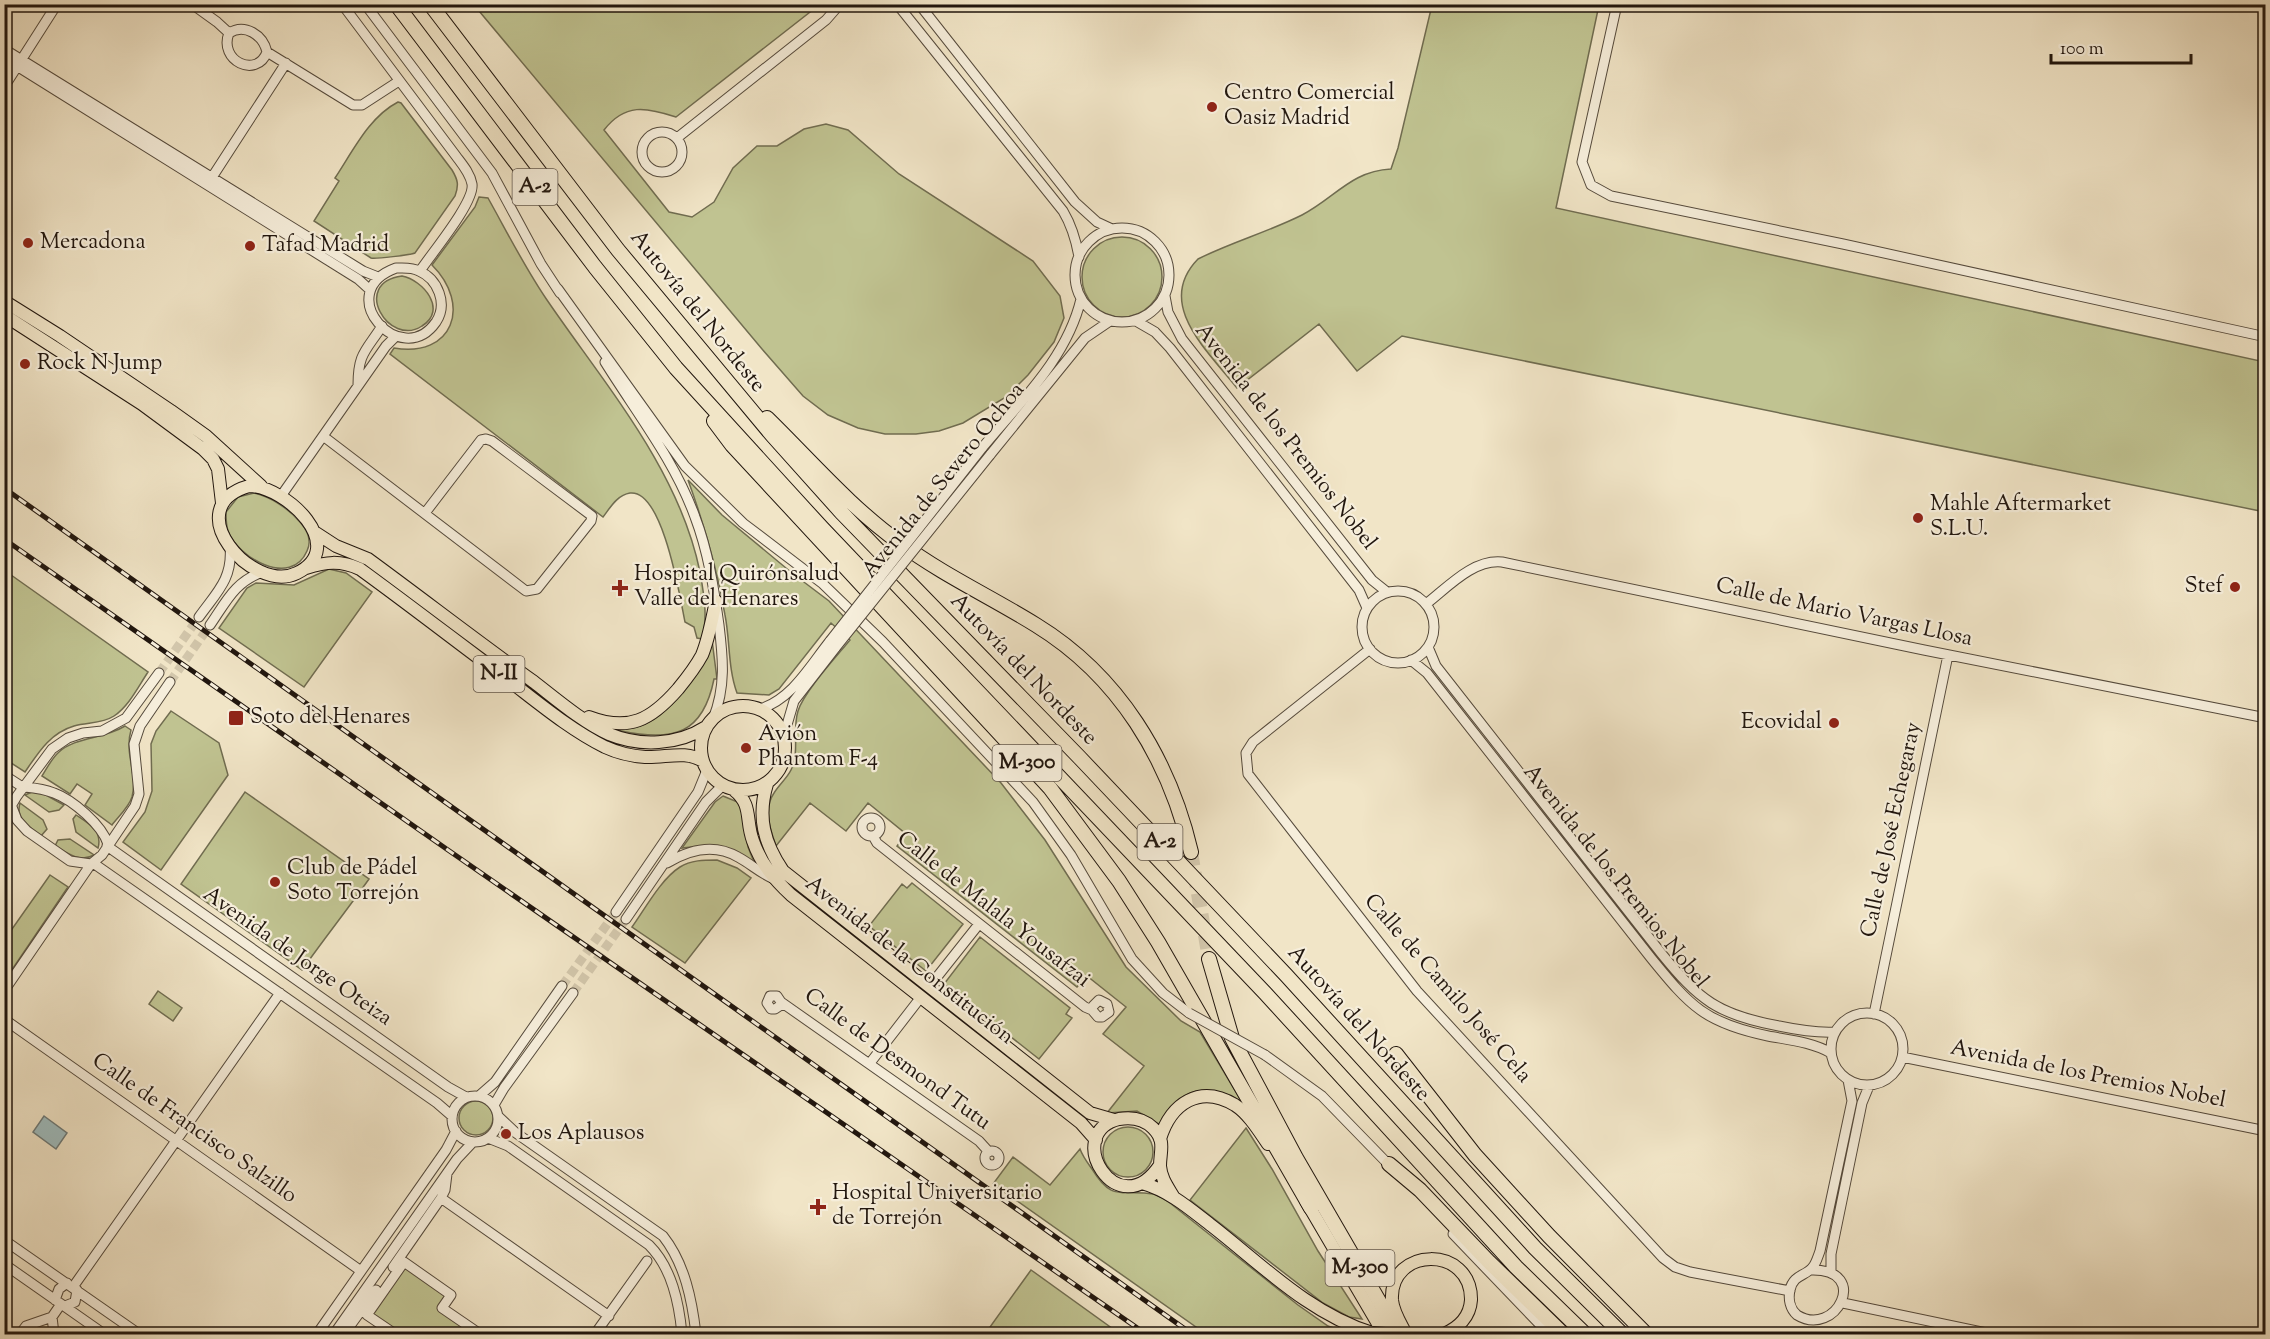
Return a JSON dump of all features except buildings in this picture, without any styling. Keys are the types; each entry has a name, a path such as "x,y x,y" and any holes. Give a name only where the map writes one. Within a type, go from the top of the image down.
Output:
{"highway":[{"name":"Autovía del Nordeste","path":"396,4 595,267 676,368 822,528 1265,993 1516,1267 1585,1335"},
{"name":"Autovía del Nordeste","path":"430,4 618,250 698,349 841,512 1080,758 1286,975 1535,1248 1622,1335"},
{"path":"698,349 851,502 898,542 939,570 1037,626 1072,650 1105,681 1131,712 1153,748 1183,818 1191,852"},
{"name":"M-300","path":"676,368 732,445 1050,788 1119,881 1158,942 1311,1208"},
{"name":"M-300","path":"1209,959 1232,1038 1296,1158 1398,1335"},
{"path":"1396,1054 1476,1155 1549,1236 1646,1335"},
{"path":"1389,1164 1420,1190 1563,1335"}],"main road":[{"name":"N-II","path":"4,301 60,336 206,436 261,486 281,496 305,517 316,533 336,546 368,559 574,711 609,734 646,742 667,742 686,738 722,712 735,707 747,706 760,709"},
{"name":"N-II","path":"4,315 142,404 213,459 218,469 222,491 222,503 218,515 220,531 230,547 246,563 262,572 286,576 306,568 335,562 360,569 582,734 623,754 645,757 693,755 705,765"},
{"path":"222,503 237,489 261,486"},
{"path":"306,568 314,557 317,543 316,533"},
{"path":"574,711 619,724 646,718 658,711 693,671 702,654 710,631 716,601"},
{"path":"709,723 702,739 705,765 728,787 753,790 767,784 779,772 786,747 784,735 776,722 760,709"},
{"name":"Avenida de la Constitución","path":"767,784 763,796 761,821 771,850 783,871 1082,1123 1096,1140"},
{"name":"Avenida de la Constitución","path":"728,787 742,796 747,804 752,839 760,857 774,879 791,895 1090,1113 1114,1120"},
{"path":"1160,1139 1167,1121 1177,1107 1195,1097 1216,1097 1236,1106 1252,1122 1311,1208"},
{"path":"1128,1117 1141,1120 1153,1128 1160,1139 1163,1152 1160,1165 1153,1176 1142,1183 1129,1186 1116,1184 1105,1177 1098,1166 1094,1153 1096,1140 1100,1132 1114,1120 1128,1117"},
{"path":"1160,1165 1162,1179 1173,1196"},
{"path":"1142,1183 1173,1196 1331,1317 1350,1326 1380,1334"},
{"name":"M-300","path":"1311,1208 1380,1334"},
{"path":"1406,1335 1392,1303 1396,1280 1405,1268 1416,1261 1429,1259 1440,1259 1454,1266 1464,1276 1470,1290 1471,1304 1466,1317 1456,1328 1444,1335"}],"street":[{"path":"4,87 57,4"},
{"path":"192,4 218,22 229,33"},
{"path":"342,4 462,164 472,185 467,204 420,271"},
{"path":"365,4 492,173 541,264 676,473 695,517 706,552 716,601 723,660 723,686 719,703 709,723"},
{"path":"677,138 826,20 840,4"},
{"path":"897,4 1062,211 1071,225 1079,257"},
{"path":"919,4 1075,202 1098,222 1112,229"},
{"path":"1617,4 1582,162 1591,184 1611,196 1843,244 2265,337"},
{"path":"267,52 266,57 254,64 240,64 229,53 227,38 229,33 238,29 256,33 261,38 267,52 352,105 362,105 399,81"},
{"path":"4,49 23,59 358,279 369,289"},
{"path":"4,58 17,68 210,182 363,271 378,276"},
{"path":"210,182 286,63"},
{"path":"663,132 670,133 677,138 682,152 681,160 676,167 661,172 648,165 642,150 649,137 663,132"},
{"path":"1112,229 1130,229 1146,235 1155,243 1168,262 1169,277 1165,296 1153,311 1136,321 1123,323 1110,321 1094,313 1081,299 1076,285 1075,271 1079,257 1087,244 1098,235 1112,229"},
{"path":"396,268 420,271 432,281 439,293 442,303 440,316 427,332 417,337 410,339 396,336 375,318 371,308 369,289 378,276 396,268"},
{"path":"558,289 698,480 742,523 823,584 866,625 1033,802 1071,855 1132,959 1163,993 1189,1013 1265,1055 1322,1096 1549,1335"},
{"name":"Avenida de los Premios Nobel","path":"1165,296 1168,312 1182,339 1372,580 1388,592"},
{"name":"Avenida de Severo Ochoa","path":"760,709 773,705 786,695 833,644 986,452 1062,350 1073,328 1081,299"},
{"name":"Avenida de Severo Ochoa","path":"986,452 1085,338 1110,321"},
{"name":"Avenida de los Premios Nobel","path":"1136,321 1155,332 1170,348 1359,590 1367,608"},
{"path":"358,385 358,365 361,357 382,326"},
{"path":"281,496 386,346 396,336"},
{"path":"323,436 526,591 537,589 591,521 592,516 486,438 481,440 425,513"},
{"path":"199,617 226,579 232,565 230,547"},
{"name":"Calle de Mario Vargas Llosa","path":"1426,604 1474,567 1492,561 2265,718"},
{"path":"210,625 238,586 248,577 262,572"},
{"path":"1398,590 1419,597 1426,604 1432,614 1434,625 1433,637 1428,647 1411,660 1400,663 1389,662 1378,657 1370,649 1362,629 1363,618 1367,608 1376,598 1398,590"},
{"name":"Avenida de Severo Ochoa","path":"784,735 794,701 833,644"},
{"name":"Avenida de los Premios Nobel","path":"1428,647 1436,666 1661,952 1697,993 1713,1006 1733,1016 1817,1033 1835,1032"},
{"name":"Calle de Camilo José Cela","path":"1370,649 1253,742 1246,753 1248,774 1417,991 1663,1258 1690,1272 1790,1292"},
{"name":"Calle de José Echegaray","path":"1874,1014 1948,655"},
{"name":"Avenida de los Premios Nobel","path":"1411,660 1427,673 1644,949 1688,1001 1704,1015 1729,1027 1814,1045 1830,1053"},
{"path":"4,818 10,804 25,788 52,749 68,738 83,733 102,731 126,718 159,673"},
{"path":"4,991 92,863 102,855 129,816 139,794 134,744 140,726 171,682"},
{"path":"616,912 698,792 705,765"},
{"path":"4,775 25,788"},
{"path":"626,919 706,802 728,787"},
{"name":"Avenida de Jorge Oteiza","path":"25,788 56,793 95,823 104,834 108,845 300,983 448,1087 466,1097"},
{"name":"Avenida de Jorge Oteiza","path":"10,804 17,820 27,831 70,861 92,863 437,1103 452,1116"},
{"name":"Calle de Malala Yousafzai","path":"873,836 877,843 1085,1007 1092,1010"},
{"path":"663,865 697,849 716,849 737,856 764,875 774,879"},
{"path":"870,1063 979,924"},
{"path":"280,993 277,980 286,973"},
{"path":"54,1335 52,1317 60,1303 59,1289 72,1287 280,993 300,983"},
{"path":"479,1096 495,1082 562,986"},
{"path":"494,1105 573,993"},
{"name":"Calle de Desmond Tutu","path":"781,1002 979,1141 989,1152"},
{"path":"1862,1013 1874,1014 1884,1017 1894,1025 1903,1045 1902,1057 1892,1076 1869,1086 1860,1085 1848,1080 1838,1071 1830,1053 1835,1032 1843,1022 1851,1016 1862,1013"},
{"name":"Calle de Francisco Salzillo","path":"4,1019 361,1270"},
{"name":"Avenida de los Premios Nobel","path":"1902,1057 2265,1131"},
{"path":"1812,1270 1820,1251 1852,1101 1848,1080"},
{"path":"1831,1273 1831,1254 1857,1126 1862,1103 1869,1086"},
{"path":"474,1142 467,1140 456,1131 452,1116 457,1105 466,1097 479,1096 488,1099 494,1105 499,1117 516,1133 663,1236 672,1247 684,1275 693,1307 696,1335"},
{"path":"334,1335 464,1149 474,1142 488,1138 498,1125 499,1117"},
{"path":"317,1335 446,1150 456,1131"},
{"path":"488,1138 508,1146 656,1252 670,1279 680,1310 682,1335"},
{"path":"344,1335 441,1198 445,1190 447,1172"},
{"path":"441,1198 609,1316"},
{"path":"4,1239 139,1335"},
{"path":"596,1335 647,1261"},
{"path":"395,1335 367,1315 404,1262 452,1295 442,1308 480,1335"},
{"path":"4,1264 104,1335"},
{"path":"1821,1269 1831,1273 1842,1285 1843,1303 1838,1314 1831,1320 1812,1324 1804,1321 1795,1313 1790,1304 1790,1292 1798,1276 1812,1270 1821,1269"},
{"path":"60,1303 75,1302 72,1287"},
{"path":"1843,1303 1991,1335"},
{"path":"20,1335 26,1326 52,1317"}],"green space":[{"path":"474,5 819,5 676,117 655,111 628,111 612,121 604,130 669,212 692,217 714,202 733,168 757,146 777,146 804,129 826,124 848,130 899,174 1033,261 1060,296 1064,318 1054,342 1028,375 1006,397 963,423 939,431 885,434 858,428 828,415 803,396 762,349"},
{"path":"1432,5 1599,5 1556,208 2265,362 2265,512 1402,336 1357,371 1319,324 1237,388 1212,359 1190,326 1183,310 1181,293 1186,276 1198,259 1302,215 1354,180 1377,171 1391,169"},
{"path":"398,102 452,170 457,180 457,189 455,196 415,253 371,258 314,221 339,181 335,178 362,136 378,116"},
{"path":"479,197 488,198 539,288 615,396 658,463 690,534 700,572 705,614 702,639 697,638 694,627 685,622 674,570 661,526 652,508 642,496 630,493 621,496 603,517 390,354 394,348 414,349 430,345 442,337 450,325 453,311 451,296 444,280 432,265 475,207"},
{"path":"1122,237 1137,240 1150,249 1159,262 1162,277 1159,292 1150,305 1137,314 1122,317 1107,314 1094,305 1085,292 1082,277 1085,262 1094,249 1107,240"},
{"path":"402,276 418,283 430,296 433,304 433,312 429,319 422,326 410,330 398,328 387,322 380,312 377,301 379,290 387,281"},
{"path":"688,480 722,515 829,601 1001,783 1045,840 1126,967 1181,1021 1200,1032 1242,1102 1218,1092 1206,1090 1195,1092 1175,1103 1160,1125 1137,1111 1107,1113 1144,1066 1103,1034 1126,1007 1087,976 1077,987 897,846 906,834 868,803 846,831 810,803 776,846 768,812 774,793 794,763 798,711 813,685 850,640 831,623 779,689 769,695 737,693 718,580 705,530"},
{"path":"254,493 267,497 285,508 305,528 309,540 308,547 299,562 289,567 278,568 265,565 242,551 234,541 227,529 226,512 238,497"},
{"path":"329,569 346,573 372,592 304,687 219,628 247,588 256,583 294,585"},
{"path":"4,570 148,672 133,696 119,712 105,720 74,726 58,733 45,744 25,772 5,759"},
{"path":"712,640 717,679 714,679 709,697 694,723 671,734 656,735 621,731 620,729 637,727 652,721 665,711 687,684"},
{"path":"171,711 219,743 228,775 161,870 123,842 145,812 152,791 151,744 156,731"},
{"path":"125,726 131,730 129,747 133,780 132,797 112,825 85,805 92,794 77,784 70,794 42,776 54,757 66,747"},
{"path":"32,792 44,794 64,805 59,810 49,812 25,795"},
{"name":"Club de Pádel Soto Torrejón","path":"245,792 369,879 302,970 181,884"},
{"path":"723,796 740,803 748,847 754,862 710,845 682,848 715,802"},
{"path":"20,803 43,820 47,829 41,836 22,818"},
{"path":"76,815 90,824 96,832 98,848 76,832 73,819"},
{"path":"70,839 94,855 79,858 55,846 58,840"},
{"path":"717,860 737,868 751,878 685,963 632,927 673,872 689,863"},
{"path":"50,875 68,887 5,980 5,939"},
{"path":"912,883 963,924 926,971 869,926 902,884 907,888"},
{"path":"980,937 1070,1008 1066,1014 1072,1018 1039,1059 944,984"},
{"path":"158,991 182,1008 173,1021 149,1004"},
{"path":"476,1101 488,1106 493,1118 488,1130 476,1135 464,1130 459,1118 464,1106"},
{"path":"1128,1127 1142,1131 1149,1138 1153,1152 1149,1166 1142,1173 1128,1177 1114,1173 1107,1166 1103,1152 1107,1138 1114,1131"},
{"path":"1246,1128 1318,1251 1362,1319 1349,1317 1323,1303 1190,1200"},
{"path":"1080,1149 1099,1180 1106,1187 1112,1191 1153,1194 1162,1198 1298,1305 1328,1326 1350,1334 1206,1334 993,1184 1013,1157 1050,1185"},
{"path":"406,1266 447,1295 438,1307 476,1334 428,1334 422,1330 419,1334 400,1334 372,1314"},
{"path":"1031,1270 1120,1334 985,1334"}],"water":[{"path":"44,1116 67,1133 56,1149 33,1132"}],"tunnel":[{"path":"159,673 199,617"},
{"path":"170,682 210,625"},
{"path":"1191,852 1209,959"},
{"path":"562,986 616,912"},
{"path":"573,993 626,919"}],"railway":[{"path":"4,488 1192,1334"},
{"path":"4,539 1146,1334"}],"place":[{"name":"Centro Comercial Oasiz Madrid","path":"1212,107"},
{"name":"Mercadona","path":"28,243"},
{"name":"Tafad Madrid","path":"250,246"},
{"name":"Rock N Jump","path":"25,364"},
{"name":"Mahle Aftermarket S.L.U.","path":"1918,518"},
{"name":"Stef","path":"2235,587"},
{"name":"Hospital Quirónsalud Valle del Henares","path":"620,588"},
{"name":"Soto del Henares","path":"236,718"},
{"name":"Ecovidal","path":"1834,723"},
{"name":"Avión Phantom F-4","path":"746,748"},
{"name":"Club de Pádel Soto Torrejón","path":"275,882"},
{"name":"Los Aplausos","path":"506,1134"},
{"name":"Hospital Universitario de Torrejón","path":"818,1207"}]}
